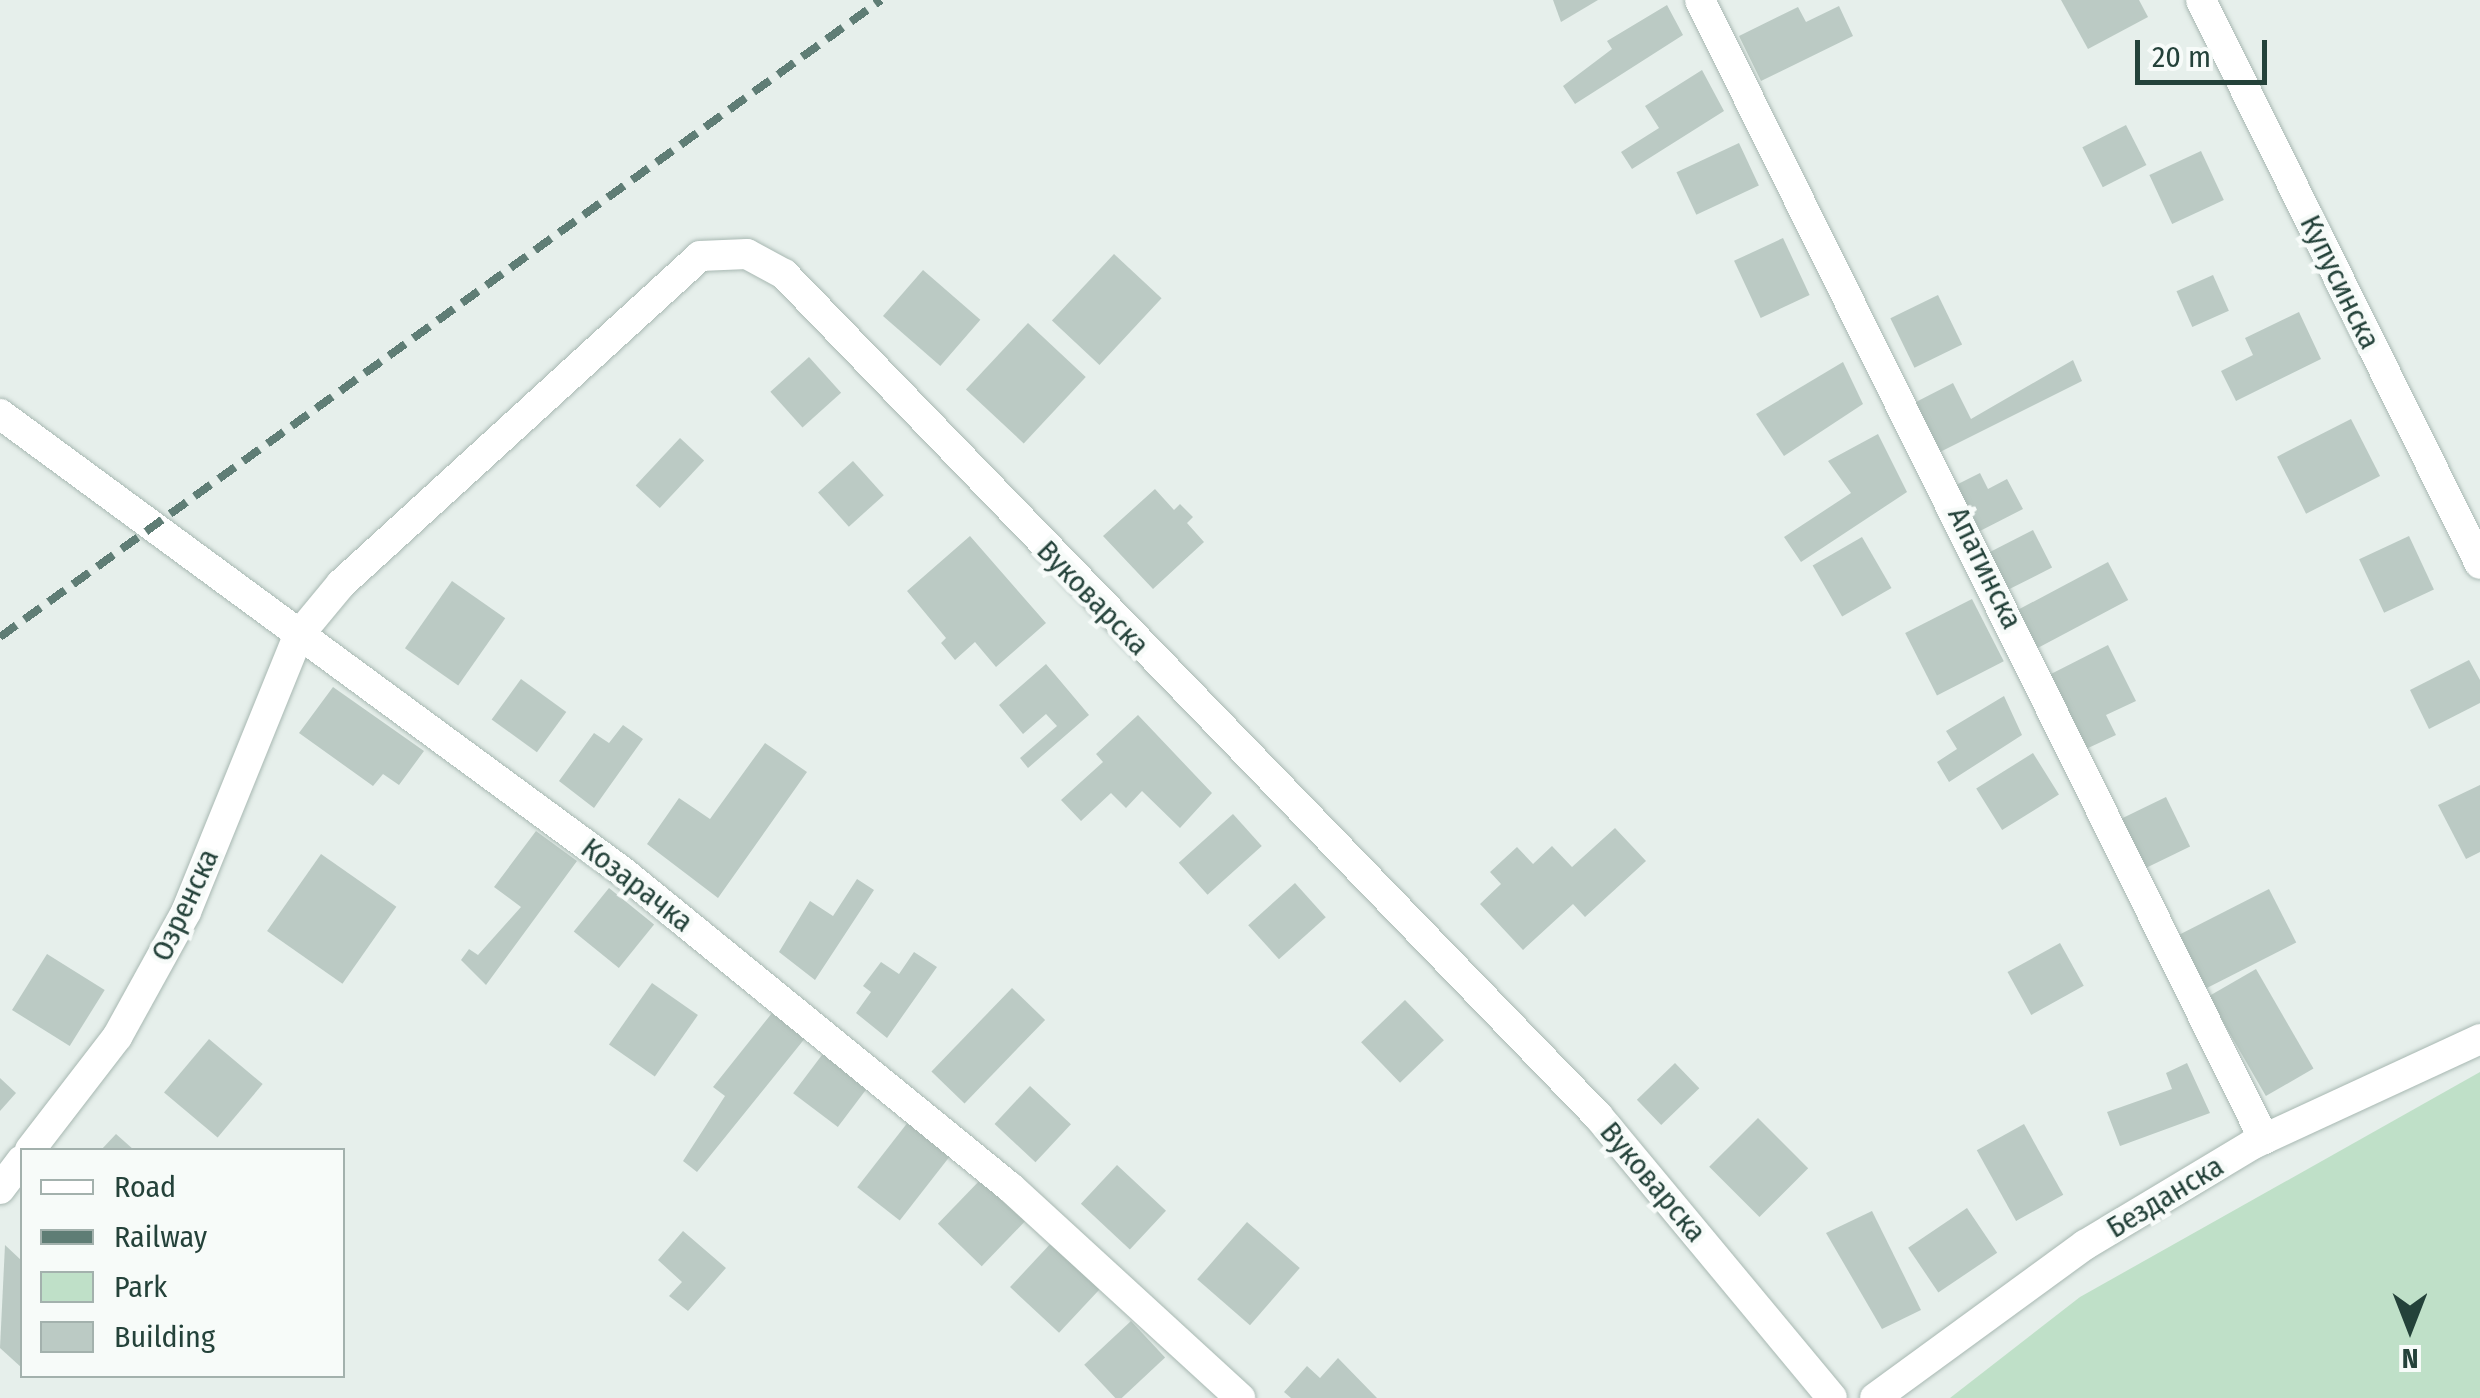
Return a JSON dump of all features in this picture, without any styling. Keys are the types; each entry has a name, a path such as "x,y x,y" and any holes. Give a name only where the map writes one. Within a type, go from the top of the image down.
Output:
{"street":[{"name":"Апатинска","path":"1700,0 2264,1139"},
{"name":"Купусинска","path":"2201,0 2480,564"},
{"name":"Вуковарска","path":"298,636 342,584 700,256 746,254 784,274 1598,1116 1832,1398"},
{"name":"Козарачка","path":"0,414 623,872 1011,1188 1240,1398"},
{"name":"Озренска","path":"32,1148 117,1037 186,912 298,636"},
{"name":"Безданска","path":"1875,1398 2085,1245 2264,1139 2480,1038"},
{"path":"0,1189 20,1163"}],"green space":[{"path":"2480,1072 2480,1398 1950,1398 2080,1297"}],"building":[{"path":"1553,0 1598,0 1561,22"},
{"path":"2061,0 2139,0 2148,17 2088,49"},
{"path":"1667,5 1683,35 1575,104 1563,86 1612,49 1607,41"},
{"path":"1839,6 1853,36 1761,81 1739,36 1798,7 1806,22"},
{"path":"1702,70 1724,111 1632,169 1621,152 1659,128 1645,106"},
{"path":"2126,125 2146,165 2103,187 2082,147"},
{"path":"1739,143 1759,186 1696,215 1676,172"},
{"path":"2201,151 2224,200 2172,224 2149,175"},
{"path":"1783,238 1810,295 1761,318 1734,261"},
{"path":"1114,254 1162,298 1099,365 1052,321"},
{"path":"923,270 980,320 940,366 883,316"},
{"path":"2213,275 2229,311 2192,327 2176,291"},
{"path":"1938,295 1962,344 1914,368 1890,318"},
{"path":"2299,312 2321,359 2236,401 2221,371 2253,355 2245,338"},
{"path":"1028,323 1086,377 1024,443 966,390"},
{"path":"809,357 841,393 802,427 770,392"},
{"path":"2073,360 2082,381 1938,453 1914,403 1953,383 1971,419"},
{"path":"1843,362 1863,404 1784,456 1756,414"},
{"path":"2351,419 2380,476 2306,514 2277,457"},
{"path":"1878,434 1907,492 1801,562 1784,537 1851,493 1828,461"},
{"path":"680,438 704,461 660,508 636,486"},
{"path":"853,461 884,495 849,527 818,492"},
{"path":"1980,473 1988,489 2007,479 2023,509 1978,532 1954,486"},
{"path":"1155,489 1174,510 1180,504 1193,517 1187,523 1204,542 1153,589 1103,536"},
{"path":"2033,530 2052,567 2008,590 1988,553"},
{"path":"970,536 1046,623 996,667 975,642 955,660 941,643 946,638 907,591"},
{"path":"2409,536 2434,589 2384,613 2359,559"},
{"path":"1862,537 1892,588 1842,617 1813,566"},
{"path":"2108,562 2128,600 2037,648 2017,610"},
{"path":"452,581 505,618 458,685 405,648"},
{"path":"1972,599 2004,661 1937,695 1905,633"},
{"path":"2108,645 2136,701 2106,715 2116,735 2086,749 2049,675"},
{"path":"2469,660 2480,680 2480,703 2429,729 2410,690"},
{"path":"1046,664 1089,715 1028,768 1020,758 1057,726 1046,714 1023,734 999,705"},
{"path":"521,679 566,712 537,752 492,719"},
{"path":"333,687 424,751 399,785 383,774 373,786 299,733"},
{"path":"2004,696 2022,735 1949,782 1937,762 1957,749 1946,731"},
{"path":"1138,715 1212,793 1180,828 1142,791 1126,808 1111,793 1081,821 1061,800 1103,762 1096,754"},
{"path":"623,725 643,739 594,808 559,781 594,733 609,743"},
{"path":"765,743 807,772 718,898 647,844 679,798 710,819"},
{"path":"2033,753 2059,795 2002,830 1976,789"},
{"path":"2480,785 2480,852 2466,859 2438,805"},
{"path":"2166,797 2190,846 2144,869 2120,819"},
{"path":"1233,814 1262,846 1208,895 1179,863"},
{"path":"1615,828 1646,861 1585,917 1573,904 1523,950 1480,904 1501,884 1490,872 1517,847 1533,864 1552,846 1572,867"},
{"path":"536,831 577,861 486,985 461,960 469,949 478,955 521,907 494,887"},
{"path":"321,854 396,907 342,984 267,931"},
{"path":"857,879 874,890 815,980 779,952 810,901 833,916"},
{"path":"1295,883 1326,917 1279,959 1248,925"},
{"path":"609,888 654,925 619,968 574,932"},
{"path":"2269,889 2296,942 2204,989 2177,936"},
{"path":"2060,943 2084,986 2031,1015 2008,972"},
{"path":"914,952 937,967 887,1038 856,1013 871,992 863,986 881,962 899,974"},
{"path":"47,954 105,990 70,1046 12,1010"},
{"path":"2256,969 2314,1069 2266,1096 2208,996"},
{"path":"652,983 698,1015 655,1077 609,1044"},
{"path":"1012,988 1045,1020 965,1103 931,1071"},
{"path":"1405,1000 1444,1040 1400,1083 1361,1042"},
{"path":"772,1013 806,1037 697,1172 683,1161 725,1096 713,1087"},
{"path":"209,1039 263,1084 218,1138 164,1093"},
{"path":"825,1051 870,1085 838,1127 793,1093"},
{"path":"1675,1063 1699,1088 1661,1125 1637,1100"},
{"path":"2187,1063 2210,1113 2120,1146 2107,1112 2172,1089 2166,1073"},
{"path":"0,1078 16,1093 0,1111"},
{"path":"1030,1086 1071,1124 1035,1162 995,1124"},
{"path":"912,1117 955,1150 900,1220 857,1187"},
{"path":"1758,1118 1808,1168 1759,1217 1709,1167"},
{"path":"2024,1124 2063,1195 2016,1221 1977,1150"},
{"path":"116,1134 132,1148 103,1148"},
{"path":"1117,1165 1166,1211 1130,1249 1081,1204"},
{"path":"983,1177 1027,1219 982,1266 938,1224"},
{"path":"1967,1208 1997,1253 1938,1292 1908,1248"},
{"path":"1872,1211 1921,1310 1882,1329 1826,1233"},
{"path":"1247,1222 1300,1268 1250,1325 1197,1279"},
{"path":"683,1231 726,1268 688,1311 669,1296 682,1282 658,1260"},
{"path":"1053,1241 1102,1287 1059,1333 1010,1287"},
{"path":"5,1245 20,1259 20,1366 0,1348"},
{"path":"1131,1321 1165,1358 1122,1398 1115,1398 1084,1365"},
{"path":"1338,1358 1377,1398 1291,1398 1284,1392 1307,1366 1320,1378"}],"railway":[{"path":"0,637 881,0"}]}
